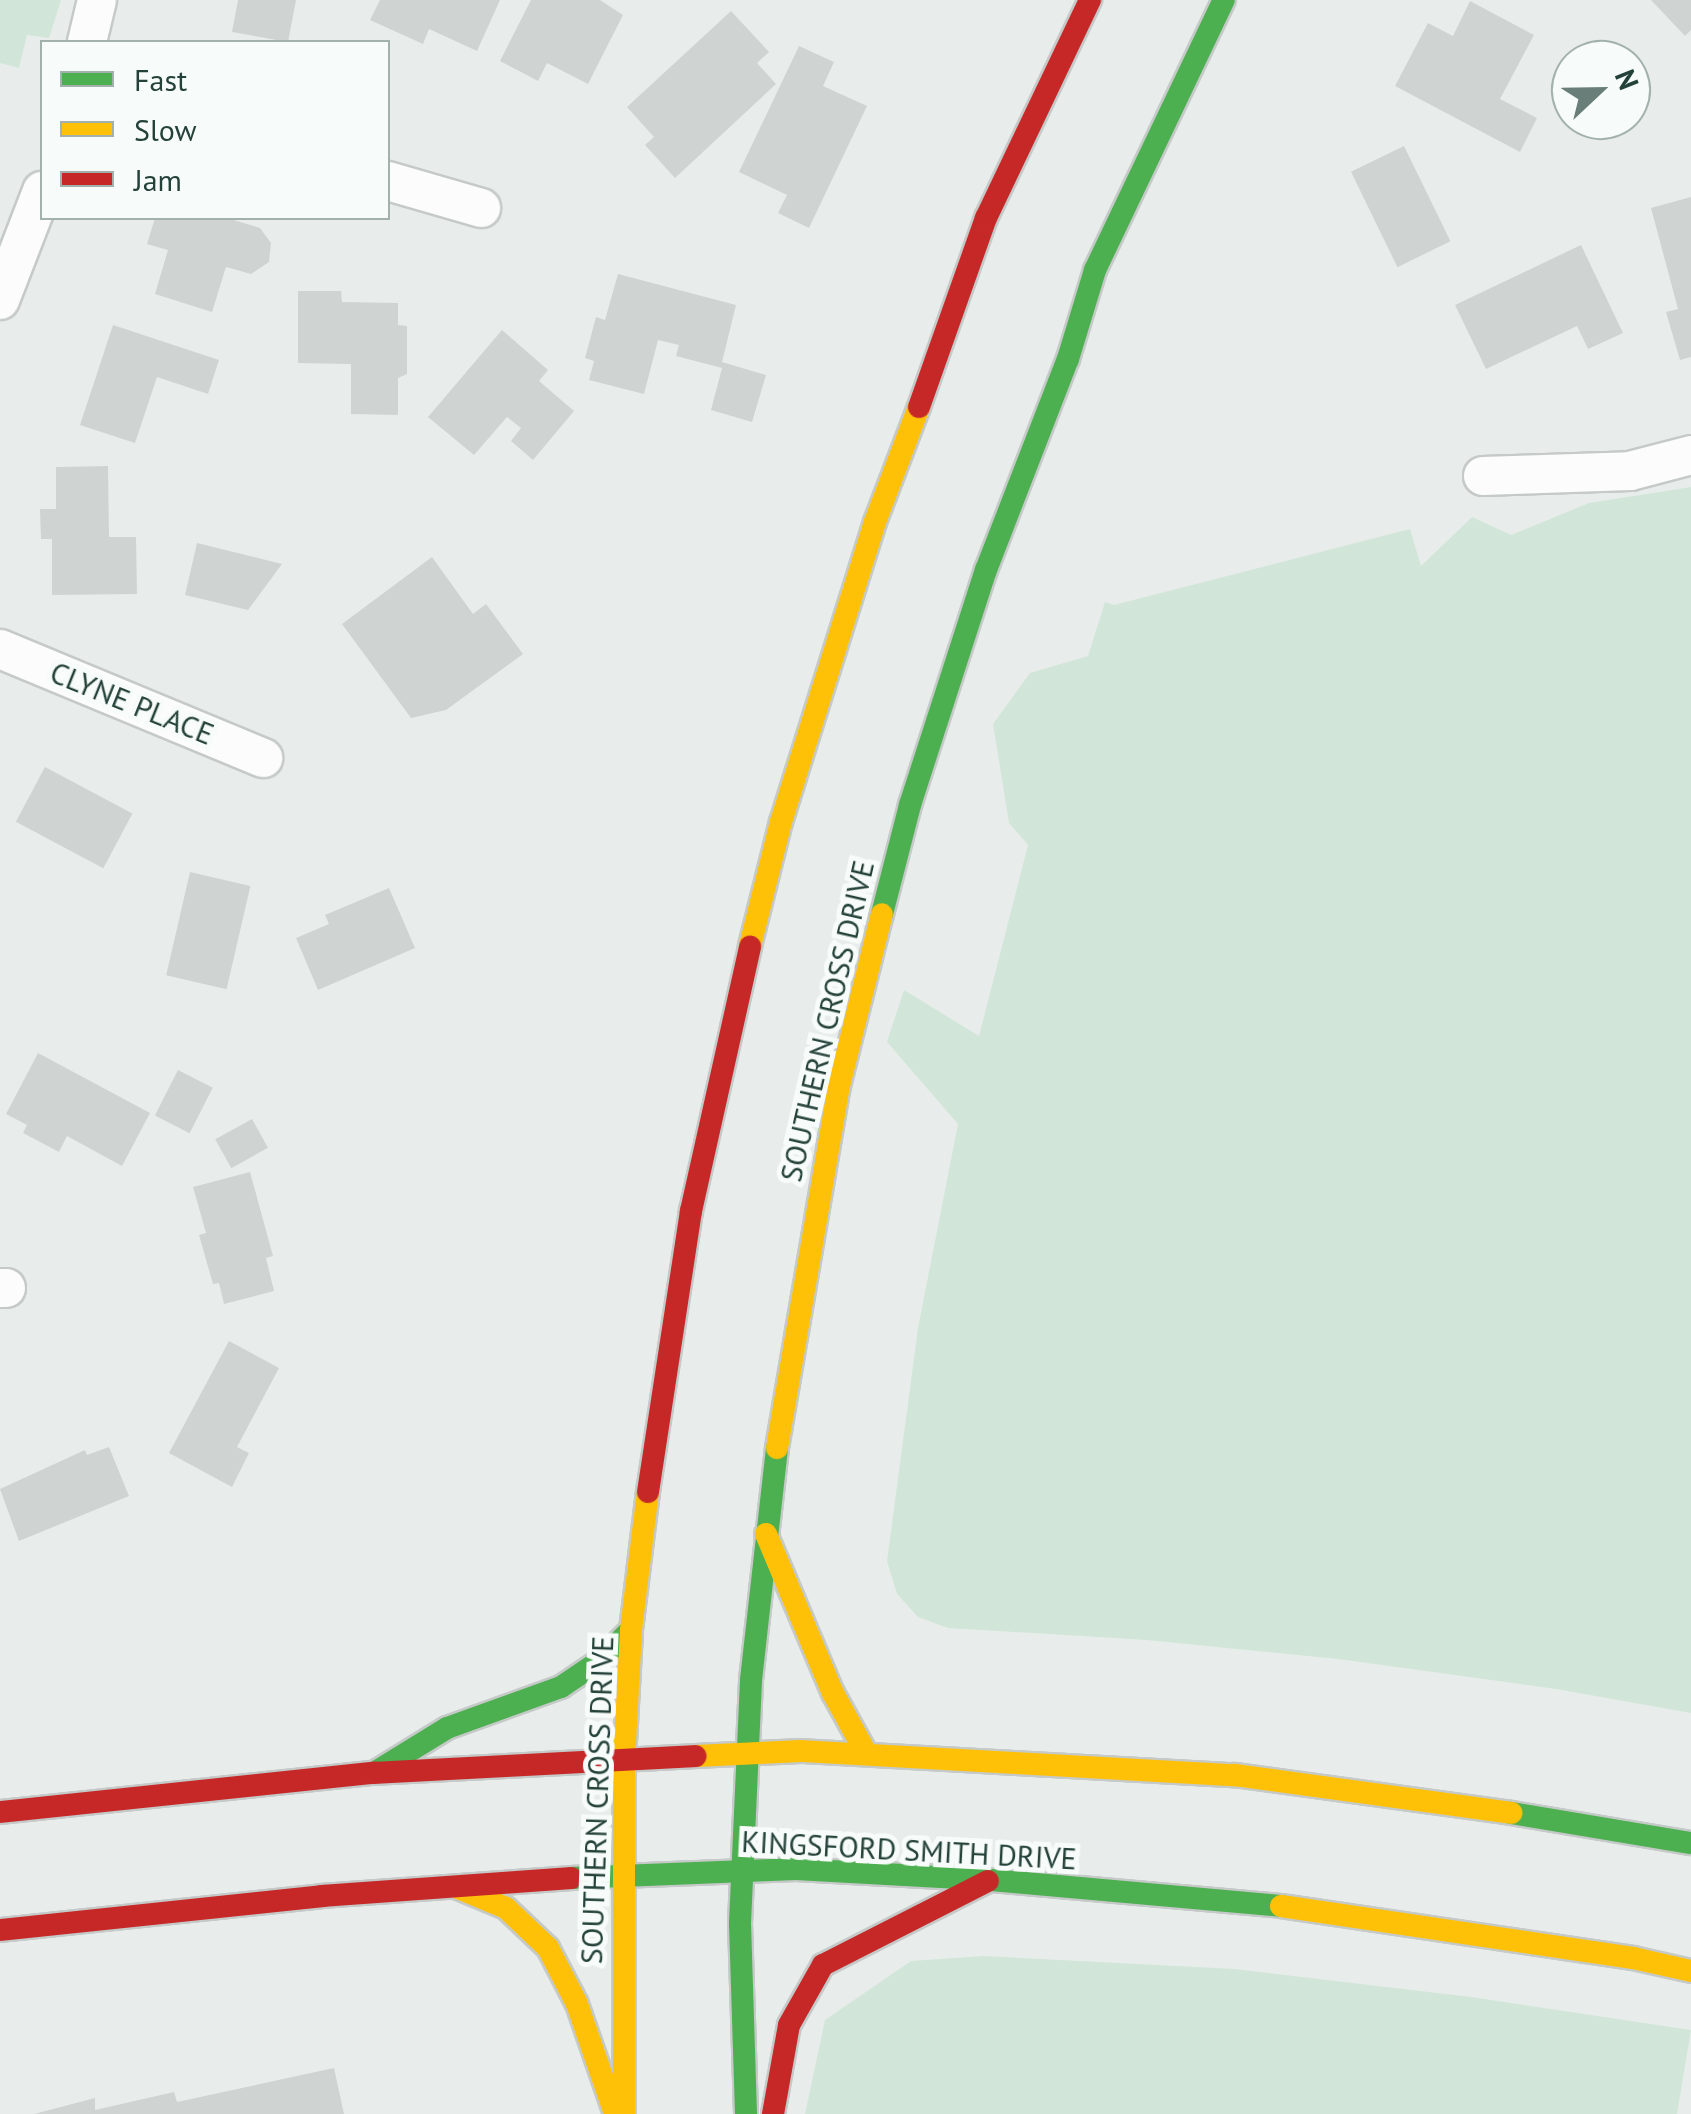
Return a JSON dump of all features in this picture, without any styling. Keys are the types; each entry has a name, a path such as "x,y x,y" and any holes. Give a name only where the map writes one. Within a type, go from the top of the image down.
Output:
{"main road":[{"name":"SOUTHERN CROSS DRIVE","path":"624,2114 624,1761 632,1630 656,1426 692,1211 781,822 875,522 951,325 986,218 1090,0"},
{"name":"SOUTHERN CROSS DRIVE","path":"746,2114 741,1870 744,1755 766,1534 806,1250 838,1090 920,771 986,570 1068,359 1095,270 1224,0"},
{"path":"766,1534 832,1693 866,1753"},
{"path":"374,1772 447,1728 561,1687 598,1662 632,1630"},
{"path":"0,1812 374,1772 866,1753 1254,1778 1402,1795 1691,1842"},
{"name":"KINGSFORD SMITH DRIVE","path":"0,1930 456,1886 741,1870 991,1880 1280,1906 1633,1958 1691,1971"},
{"path":"773,2114 789,2025 823,1964 991,1880"},
{"path":"456,1886 506,1908 548,1948 576,2004 615,2114"}],"street":[{"path":"87,40 97,0"},
{"path":"390,182 481,208"},
{"path":"0,300 40,196"},
{"path":"1483,476 1630,471 1691,455"},
{"name":"CLYNE PLACE","path":"0,649 263,758"}],"green space":[{"path":"0,0 61,0 49,38 27,35 19,68 0,63"},
{"path":"1691,487 1691,1713 1556,1689 1338,1659 1147,1640 948,1628 918,1617 897,1594 887,1561 918,1328 958,1124 887,1042 904,990 979,1036 1028,845 1009,823 993,724 1030,673 1088,656 1105,602 1114,605 1410,529 1421,566 1472,517 1511,535 1589,503"},
{"path":"983,1956 1235,1969 1471,1997 1691,2030 1677,2114 805,2114 825,2020 911,1961"}],"building":[{"path":"238,0 296,0 288,40 232,32"},
{"path":"380,0 500,0 477,51 429,29 423,44 370,20"},
{"path":"531,0 600,0 623,15 588,84 547,63 538,81 500,61"},
{"path":"1651,0 1691,0 1691,30 1685,36"},
{"path":"1470,1 1534,35 1500,99 1537,118 1520,152 1395,86 1428,23 1453,36"},
{"path":"731,11 769,52 757,63 776,84 675,178 645,145 654,137 627,107"},
{"path":"799,46 834,62 823,86 867,106 809,228 778,213 787,195 739,172"},
{"path":"1404,146 1450,241 1397,267 1351,172"},
{"path":"1691,197 1691,357 1680,360 1666,312 1678,309 1651,208"},
{"path":"154,220 234,220 260,228 271,243 269,262 251,274 226,267 212,312 155,294 168,250 147,244"},
{"path":"1581,245 1623,333 1588,349 1577,326 1486,369 1455,305"},
{"path":"618,274 736,305 722,362 766,375 752,422 711,410 722,368 676,356 679,345 658,340 644,394 589,380 594,361 585,358 596,317 605,320"},
{"path":"298,291 341,291 342,302 398,303 398,325 407,326 407,374 398,378 398,415 351,414 351,364 298,363"},
{"path":"113,325 219,360 208,394 157,377 135,443 80,425"},
{"path":"502,330 548,370 539,381 574,411 533,460 511,441 521,428 507,417 474,455 428,417"},
{"path":"108,466 109,537 136,537 137,594 52,595 52,539 41,539 40,509 56,509 56,467"},
{"path":"197,543 282,564 248,610 185,595"},
{"path":"432,557 473,614 486,604 523,654 446,710 411,718 342,624"},
{"path":"45,767 132,813 103,868 16,822"},
{"path":"190,872 250,886 227,989 166,975"},
{"path":"389,888 415,948 318,990 296,938 329,924 325,915"},
{"path":"38,1053 150,1113 122,1166 67,1136 59,1152 23,1133 27,1125 6,1114"},
{"path":"178,1070 213,1088 190,1133 155,1115"},
{"path":"252,1119 268,1148 231,1168 215,1139"},
{"path":"250,1172 273,1256 266,1258 274,1291 224,1304 219,1283 213,1284 199,1235 206,1233 193,1187"},
{"path":"229,1341 279,1368 237,1447 249,1453 232,1487 169,1453"},
{"path":"109,1447 129,1496 19,1541 0,1489 85,1450 87,1455"},
{"path":"334,2068 344,2114 34,2114 95,2098 95,2110 174,2092 177,2102"}],"traffic: fast":[{"path":"882,914 910,805 986,570 1068,359 1095,270 1224,0"},
{"path":"746,2114 740,1923 751,1680 777,1448"},
{"path":"377,1771 447,1728 561,1687 598,1662 631,1630"},
{"path":"1511,1813 1691,1843"},
{"path":"571,1878 796,1869 991,1880 1281,1906"}],"traffic: slow":[{"path":"750,946 781,822 875,522 919,407"},
{"path":"777,1448 838,1090 882,914"},
{"path":"624,2114 624,1761 631,1630 648,1492"},
{"path":"766,1534 833,1693 866,1753"},
{"path":"696,1756 801,1751 1235,1775 1511,1813"},
{"path":"456,1887 506,1908 548,1948 577,2004 615,2114"},
{"path":"1281,1906 1633,1958 1691,1971"}],"traffic: jam":[{"path":"919,407 986,218 1090,0"},
{"path":"648,1492 691,1211 750,946"},
{"path":"0,1812 374,1773 696,1756"},
{"path":"0,1930 322,1896 571,1878"},
{"path":"773,2114 789,2025 823,1965 988,1881"}]}
